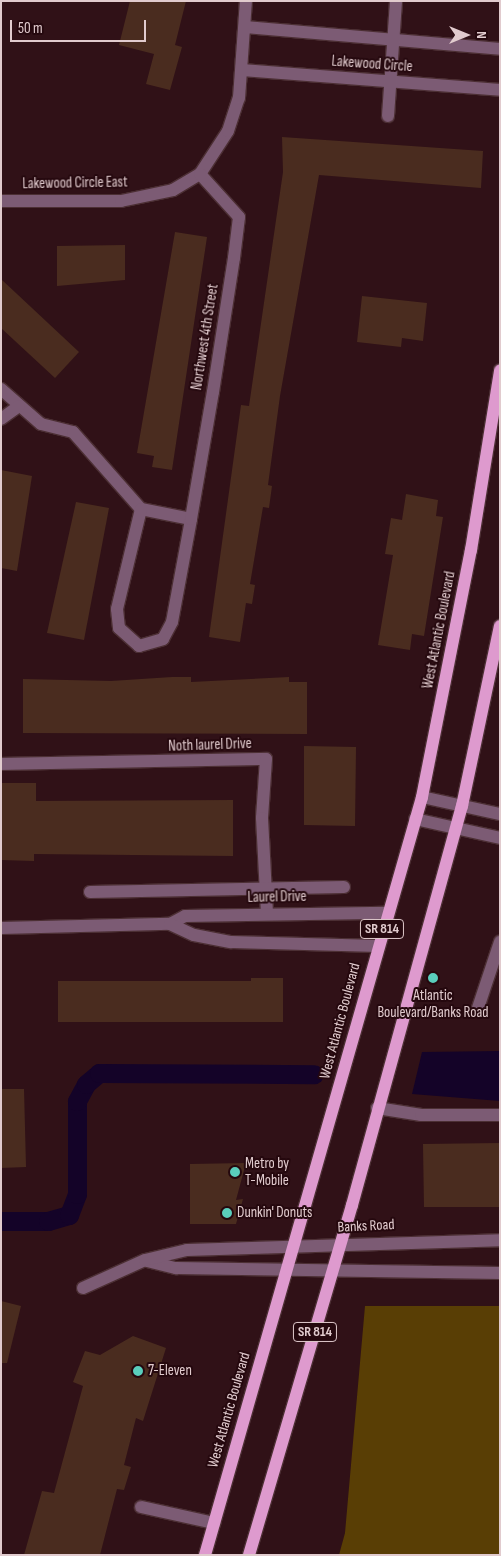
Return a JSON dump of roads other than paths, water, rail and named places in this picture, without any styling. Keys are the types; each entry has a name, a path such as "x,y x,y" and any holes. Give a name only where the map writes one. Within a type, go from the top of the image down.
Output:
{"main road":[{"name":"West Atlantic Boulevard","path":"205,1555 387,913 422,797 468,568 500,370"},
{"name":"SR 814","path":"249,1555 333,1272 462,806 500,626"}],"street":[{"name":"Lakewood Circle East","path":"2,201 121,202 173,190 200,174 228,131 242,70 246,1"},
{"path":"388,116 393,82 396,2"},
{"name":"Lakewood Circle","path":"245,27 500,49"},
{"name":"Lakewood Circle","path":"242,70 500,90"},
{"name":"Northwest 4th Street","path":"141,509 117,609 119,628 139,646 164,640 172,622 239,218 200,174"},
{"path":"1,389 18,406 41,424 73,432 141,509 190,519"},
{"path":"1,419 18,406"},
{"name":"Noth laurel Drive","path":"1,764 266,759 262,818 267,912"},
{"path":"422,797 500,814"},
{"path":"415,819 500,838"},
{"path":"90,892 267,891 344,887"},
{"name":"Laurel Drive","path":"170,924 185,916 267,912 387,913"},
{"name":"Laurel Drive","path":"1,928 170,924 194,935 230,942 378,946"},
{"path":"478,1008 500,942"},
{"path":"377,1108 421,1115 500,1115"},
{"name":"Banks Road","path":"83,1288 145,1260 187,1250 293,1247 341,1243 500,1240"},
{"path":"145,1260 176,1268 286,1269 333,1272 500,1273"},
{"path":"141,1507 214,1523"}],"waterway":[{"path":"1,1221 48,1221 69,1215 77,1194 77,1101 86,1084 99,1073 314,1074"}],"place":[{"name":"Atlantic Boulevard/Banks Road","path":"433,978"},
{"name":"Metro by T-Mobile","path":"235,1172"},
{"name":"Dunkin' Donuts","path":"227,1213"},
{"name":"7-Eleven","path":"138,1371"}]}
